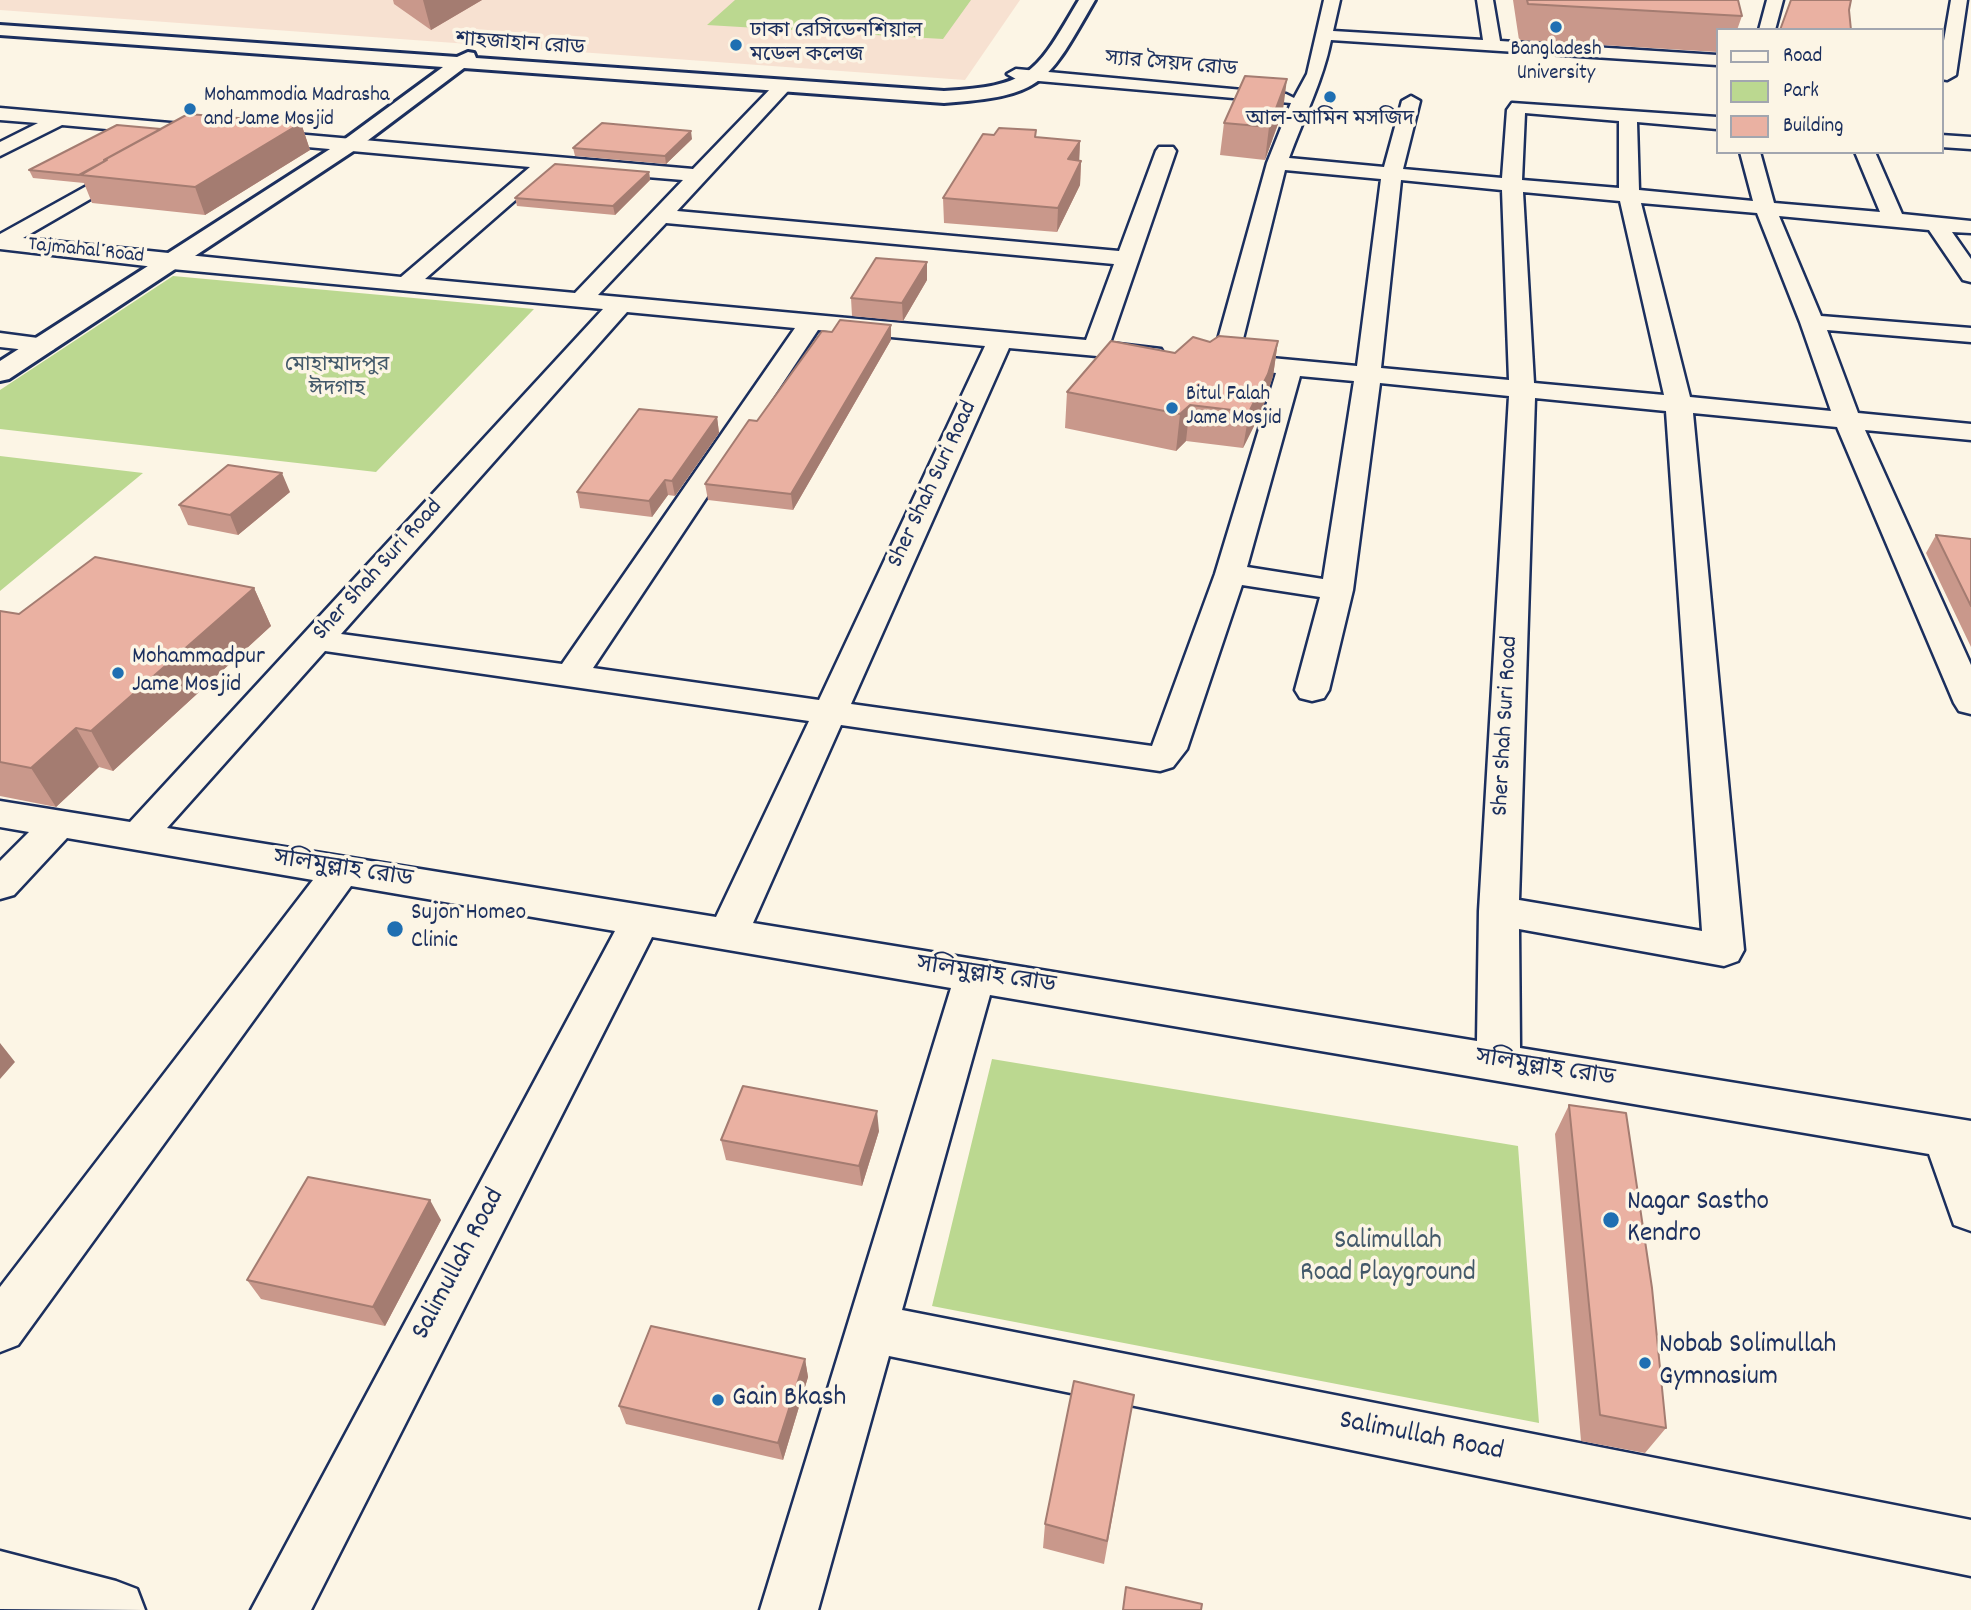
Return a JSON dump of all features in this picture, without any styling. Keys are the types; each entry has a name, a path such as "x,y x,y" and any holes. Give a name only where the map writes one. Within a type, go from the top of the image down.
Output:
{"street":[{"path":"1025,75 1029,64 1071,0"},
{"path":"1025,75 1046,67 1087,0"},
{"path":"1225,361 1277,163 1301,101 1316,74 1332,0"},
{"path":"1485,0 1492,45"},
{"path":"1768,28 1775,0"},
{"path":"1959,0 1944,74 1971,76"},
{"name":"শাহজাহান রোড","path":"0,22 782,87 944,97 994,92 1025,75"},
{"name":"শাহজাহান রোড","path":"0,30 926,90 982,85 1025,75"},
{"path":"1326,35 1716,60"},
{"path":"0,373 348,146 463,60"},
{"name":"স্যার সৈয়দ রোড","path":"1025,75 1301,101"},
{"path":"580,300 701,176 782,87"},
{"path":"1312,690 1337,590 1368,375 1392,174 1411,101"},
{"path":"1512,185 1518,107 1716,123"},
{"path":"0,114 701,176"},
{"path":"1499,911 1724,950 1679,404 1629,195 1628,116"},
{"path":"0,150 60,119"},
{"name":"Tajmahal Road","path":"0,242 196,130"},
{"path":"1943,141 1971,143"},
{"path":"1094,349 1166,151"},
{"path":"1751,154 1765,208 1812,322 1847,420 1971,703"},
{"path":"1866,154 1894,220"},
{"path":"406,284 546,163"},
{"path":"1277,163 1971,227"},
{"name":"Sher Shah Suri Road","path":"1498,1062 1499,911 1522,390 1512,185"},
{"path":"662,216 1127,258"},
{"path":"1936,224 1971,275"},
{"name":"Tajmahal Road","path":"0,242 172,262"},
{"path":"172,262 1173,356"},
{"name":"Sher Shah Suri Road","path":"138,837 621,304"},
{"path":"571,676 811,322"},
{"path":"1812,322 1971,335"},
{"path":"0,340 44,345"},
{"name":"Sher Shah Suri Road","path":"728,935 1000,340"},
{"path":"1199,359 1971,432"},
{"path":"316,640 1160,759 1169,749 1230,574 1290,368"},
{"path":"1230,574 1337,590"},
{"name":"সলিমুল্লাহ রোড","path":"0,814 1959,1139"},
{"path":"0,885 59,824"},
{"path":"0,1328 341,871"},
{"name":"Salimullah Road","path":"280,1610 641,920"},
{"path":"789,1610 975,976"},
{"path":"1959,1139 1971,1210"},
{"name":"Salimullah Road","path":"872,1328 1971,1548"},
{"path":"0,1580 116,1610"}],"shaded area":[{"name":"ঢাকা রেসিডেনশিয়াল মডেল কলেজ","path":"0,0 1020,0 965,80 0,10"}],"green space":[{"path":"735,0 971,0 943,39 707,25"},
{"name":"মোহাম্মাদপুর ঈদগাহ","path":"173,276 534,309 376,472 0,429 0,390"},
{"path":"0,456 143,473 0,591"},
{"name":"Salimullah Road Playground","path":"992,1059 1518,1146 1539,1423 932,1306"}],"building":[{"path":"1527,0 1738,0 1742,16 1528,4"},
{"path":"1791,0 1851,0 1851,28 1781,28"},
{"path":"1245,76 1287,79 1269,127 1224,123"},
{"path":"188,114 301,123 195,187 81,175 107,160 104,160"},
{"path":"602,123 691,131 665,156 573,148"},
{"path":"117,125 161,129 79,175 29,170"},
{"path":"999,128 1036,130 1035,137 1080,141 1068,159 1081,161 1058,208 943,198 983,134 994,135"},
{"path":"555,164 649,172 613,206 515,198"},
{"path":"876,258 927,262 902,303 851,298"},
{"path":"840,320 891,325 791,494 705,484 749,420 757,421 822,331 832,332"},
{"path":"1219,336 1278,341 1268,374 1249,412 1190,405 1180,414 1067,392 1111,341 1175,353 1193,337 1210,342"},
{"path":"639,409 717,417 672,481 665,480 649,501 577,492"},
{"path":"228,465 282,473 230,515 179,505"},
{"path":"1936,535 1971,539 1971,606"},
{"name":"Mohammadpur Jame Mosjid","path":"95,557 254,588 91,731 76,728 31,768 0,762 0,611 19,614"},
{"path":"743,1086 877,1111 859,1166 721,1140"},
{"path":"1569,1105 1626,1113 1652,1288 1666,1428 1600,1415"},
{"path":"308,1177 430,1200 373,1307 247,1280"},
{"name":"Gain Bkash","path":"651,1326 805,1359 778,1443 619,1406"},
{"path":"1074,1381 1134,1395 1107,1541 1045,1524"},
{"path":"1126,1587 1202,1604 1201,1610 1123,1610"}],"place":[{"name":"Bangladesh University","path":"1556,27"},
{"name":"ঢাকা রেসিডেনশিয়াল মডেল কলেজ","path":"736,45"},
{"name":"আল-আমিন মসজিদ","path":"1330,97"},
{"name":"Mohammodia Madrasha and Jame Mosjid","path":"190,109"},
{"name":"Bitul Falah Jame Mosjid","path":"1172,408"},
{"name":"Mohammadpur Jame Mosjid","path":"118,673"},
{"name":"Sujon Homeo Clinic","path":"395,929"},
{"name":"Nagar Sastho Kendro","path":"1611,1220"},
{"name":"Nobab Solimullah Gymnasium","path":"1645,1363"},
{"name":"Gain Bkash","path":"718,1400"}]}
